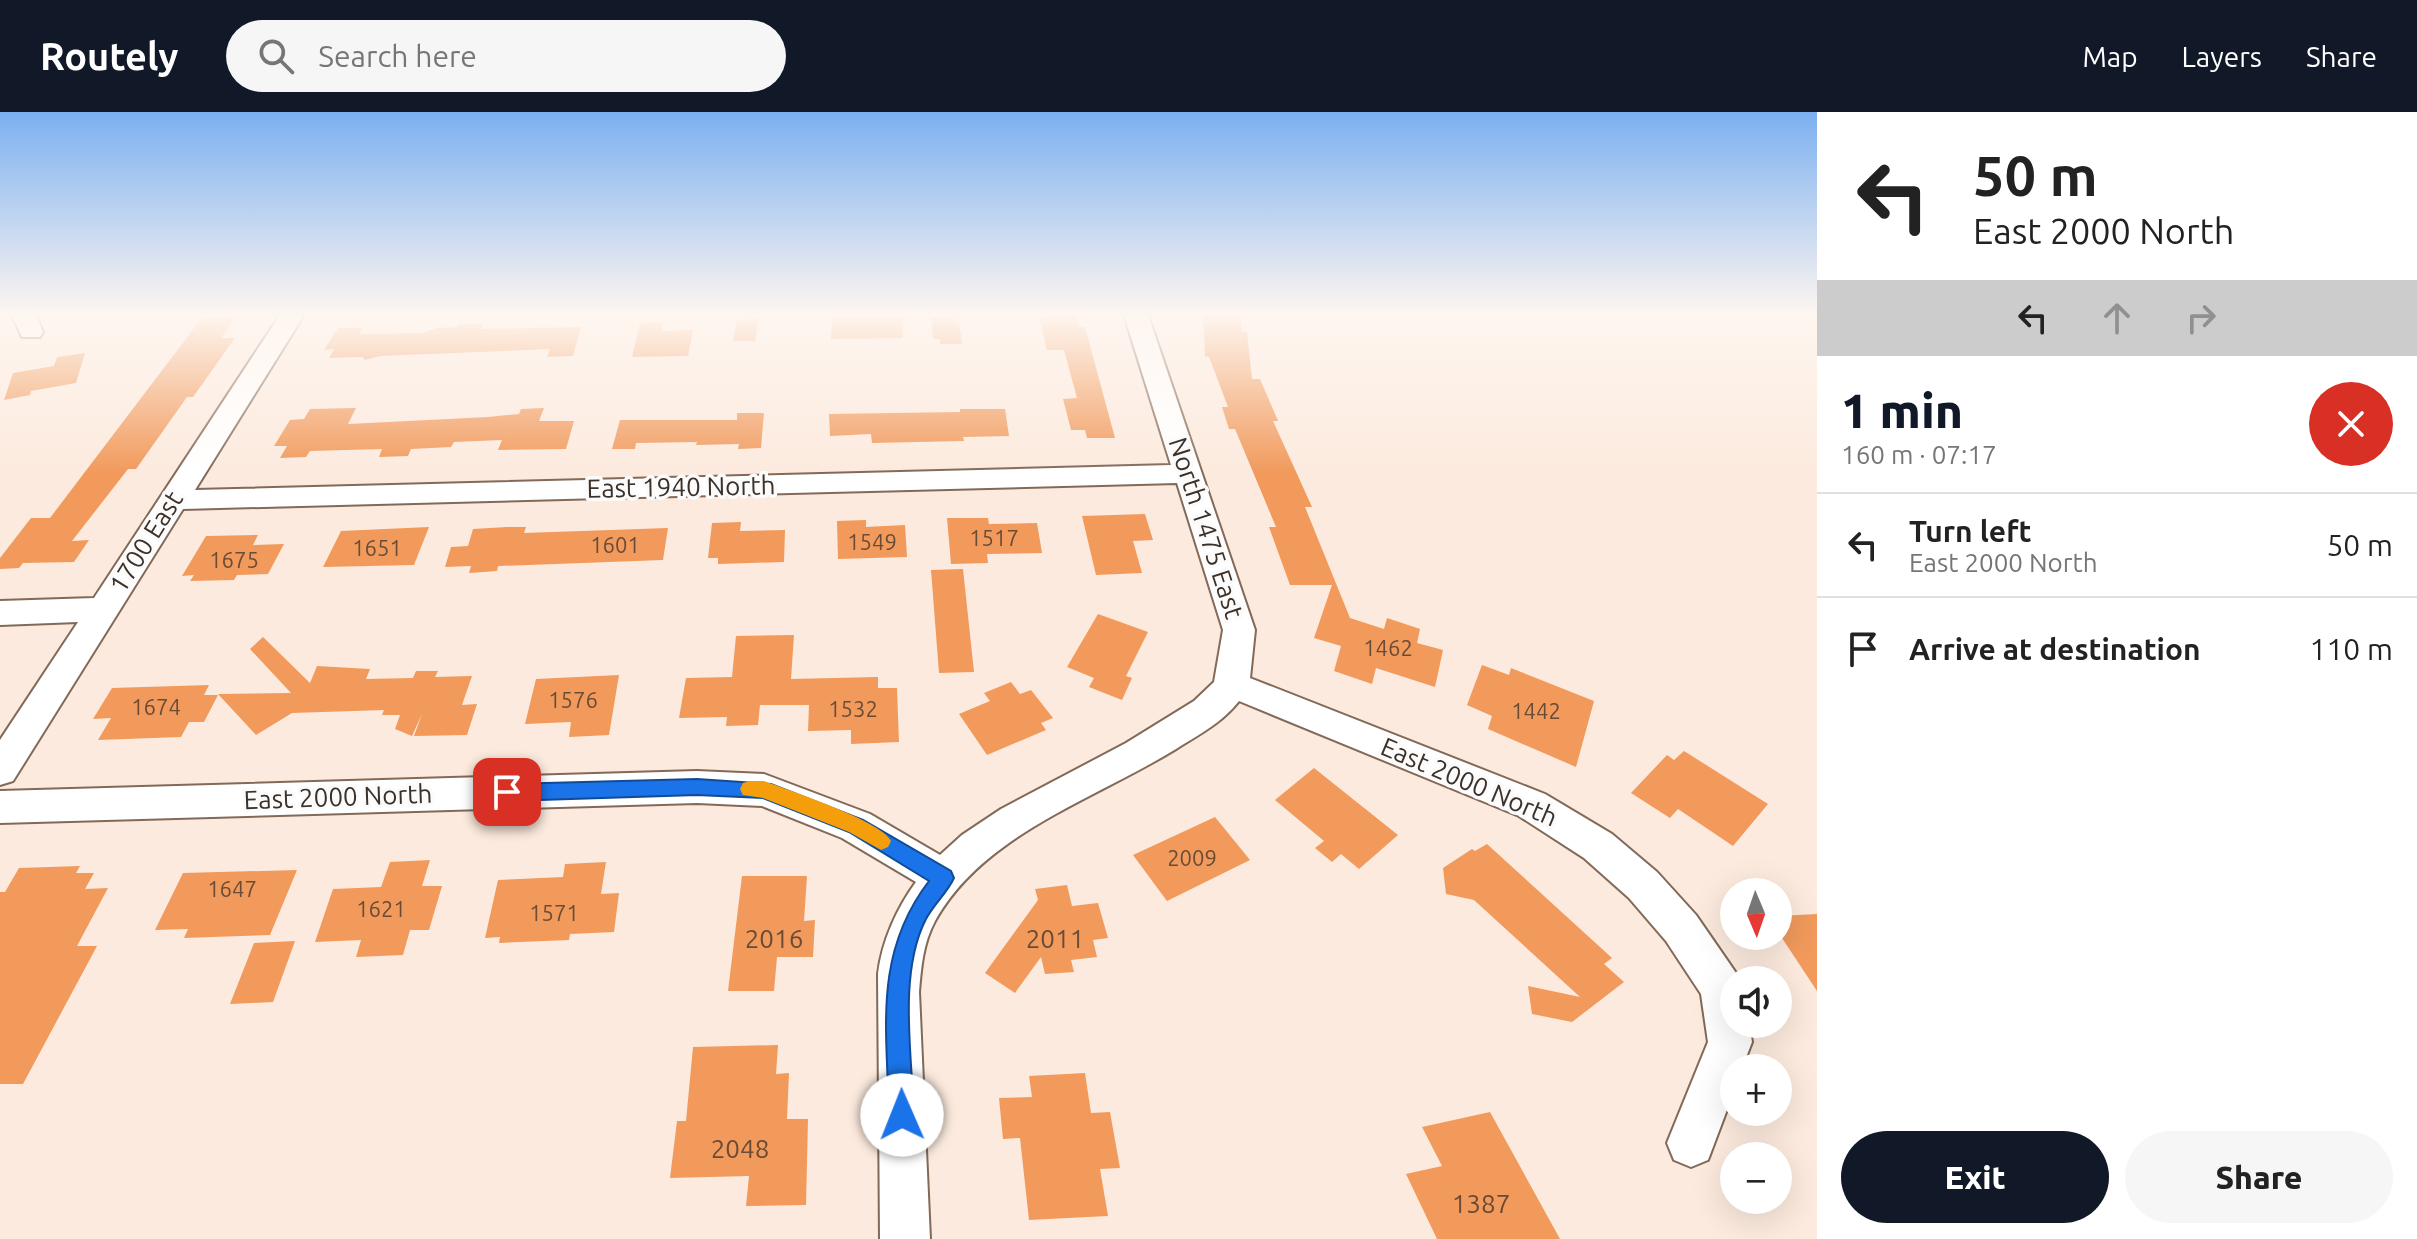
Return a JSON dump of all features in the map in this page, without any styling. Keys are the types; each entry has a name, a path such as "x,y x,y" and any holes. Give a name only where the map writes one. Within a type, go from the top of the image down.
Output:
{"street":[{"name":"1700 East","path":"0,770 258,368"},
{"name":"North 1475 East","path":"1154,368 1239,630 1231,684"},
{"name":"East 1940 North","path":"173,500 1190,474"},
{"path":"0,613 104,609"},
{"path":"905,1239 898,992 902,955 917,913 944,878 981,841 1163,741 1213,706 1231,684"},
{"name":"East 2000 North","path":"1231,684 1532,805 1598,846 1643,885 1681,928 1721,988 1730,1042 1691,1143"},
{"name":"East 2000 North","path":"0,807 697,787 764,790 856,826 944,878"}],"building":[{"path":"45,368 81,368 76,383 31,391 30,395 4,400 13,373"},
{"path":"164,368 214,368 193,397 187,397 136,469 128,469 72,541 89,540 74,562 23,563 19,568 0,569 0,558 31,518 50,518"},
{"path":"1069,368 1096,368 1115,438 1087,438 1085,430 1071,430 1063,399 1077,398"},
{"path":"1213,368 1251,368 1252,379 1260,379 1278,421 1273,421 1312,507 1305,507 1350,618 1384,629 1387,618 1420,629 1417,643 1443,650 1435,687 1376,668 1372,684 1334,671 1341,646 1314,638 1332,585 1290,585 1269,527 1276,527 1235,429 1229,429 1222,407 1228,407"},
{"path":"356,408 348,424 488,417 519,414 521,409 544,408 539,421 574,421 566,449 498,450 502,440 454,442 451,447 411,449 408,456 379,457 382,449 310,451 306,457 280,458 287,446 274,446 290,420 304,419 310,409"},
{"path":"960,409 1005,409 1009,436 963,437 964,441 872,443 871,434 830,436 829,414 960,412"},
{"path":"737,413 764,413 761,448 738,449 739,444 696,445 697,442 636,443 635,449 612,449 620,420 737,420"},
{"path":"1145,514 1153,540 1133,541 1142,573 1096,575 1082,516"},
{"path":"947,518 988,518 989,524 1037,523 1042,553 987,554 988,563 951,564"},
{"path":"866,520 866,527 905,525 907,557 838,559 837,521"},
{"path":"741,522 740,531 785,530 784,562 718,564 718,558 708,558 712,523"},
{"path":"429,527 414,565 323,567 341,531"},
{"path":"526,527 524,533 668,528 663,560 498,566 497,571 469,573 471,566 445,567 451,547 468,546 473,529"},
{"path":"258,535 253,545 284,544 268,574 237,575 234,580 190,581 194,575 182,576 206,536"},
{"path":"963,569 974,672 939,673 931,570"},
{"path":"1098,614 1148,632 1126,676 1132,678 1122,700 1089,687 1094,678 1067,667"},
{"path":"794,635 791,679 878,677 878,688 897,688 899,742 851,744 851,730 808,731 809,705 760,705 758,725 726,726 727,717 679,718 686,678 732,677 736,636"},
{"path":"263,637 310,683 317,666 370,669 366,679 413,678 416,671 438,671 435,677 472,676 462,705 477,704 467,735 414,736 422,714 412,736 395,729 400,715 382,715 384,710 292,713 256,735 218,694 291,693 250,649"},
{"path":"1482,665 1509,675 1511,668 1594,701 1576,767 1488,729 1492,716 1467,705"},
{"path":"619,675 609,735 569,737 571,722 525,724 536,679"},
{"path":"1011,682 1020,694 1031,690 1053,718 1041,723 1046,730 987,755 959,714 990,701 984,693"},
{"path":"209,685 204,695 218,695 204,722 189,722 181,737 98,740 111,718 93,719 112,688"},
{"path":"1684,751 1768,804 1733,846 1678,809 1670,818 1631,793 1667,755 1674,760"},
{"path":"1314,768 1398,835 1359,869 1341,854 1332,862 1315,848 1324,841 1275,800"},
{"path":"1215,817 1250,860 1167,901 1133,855"},
{"path":"1487,844 1612,958 1604,964 1624,982 1572,1022 1532,1014 1528,986 1580,997 1474,900 1446,894 1443,868 1472,849 1475,851"},
{"path":"430,860 422,886 442,886 429,930 410,930 403,955 356,957 361,940 315,942 333,889 381,887 390,862"},
{"path":"606,862 601,894 619,893 614,932 570,934 569,940 499,943 500,937 485,938 498,880 563,877 565,864"},
{"path":"80,866 76,873 94,873 85,889 108,888 77,946 97,946 23,1084 0,1084 0,892 5,892 19,868"},
{"path":"297,870 270,935 184,938 188,929 155,930 183,873"},
{"path":"742,876 807,876 804,921 815,920 813,957 777,957 774,991 728,991"},
{"path":"1067,885 1072,906 1098,903 1108,938 1093,940 1097,957 1071,960 1074,972 1045,974 1041,957 1015,993 985,973 1038,900 1035,889"},
{"path":"1817,914 1817,991 1790,950 1792,915"},
{"path":"295,941 273,1002 230,1004 254,943"},
{"path":"778,1045 776,1074 789,1073 787,1119 808,1119 806,1205 746,1206 749,1176 670,1178 677,1121 686,1121 693,1047"},
{"path":"1085,1073 1091,1113 1110,1112 1120,1168 1100,1169 1108,1216 1029,1220 1020,1138 1003,1139 999,1098 1032,1097 1029,1076"},
{"path":"1490,1112 1560,1239 1437,1239 1406,1174 1442,1166 1422,1127"}],"slow traffic":[{"path":"750,789 764,790 856,826 881,841"}],"route":[{"path":"507,792 697,787 764,790 856,826 944,878 917,913 902,955 898,992 902,1115"}]}
